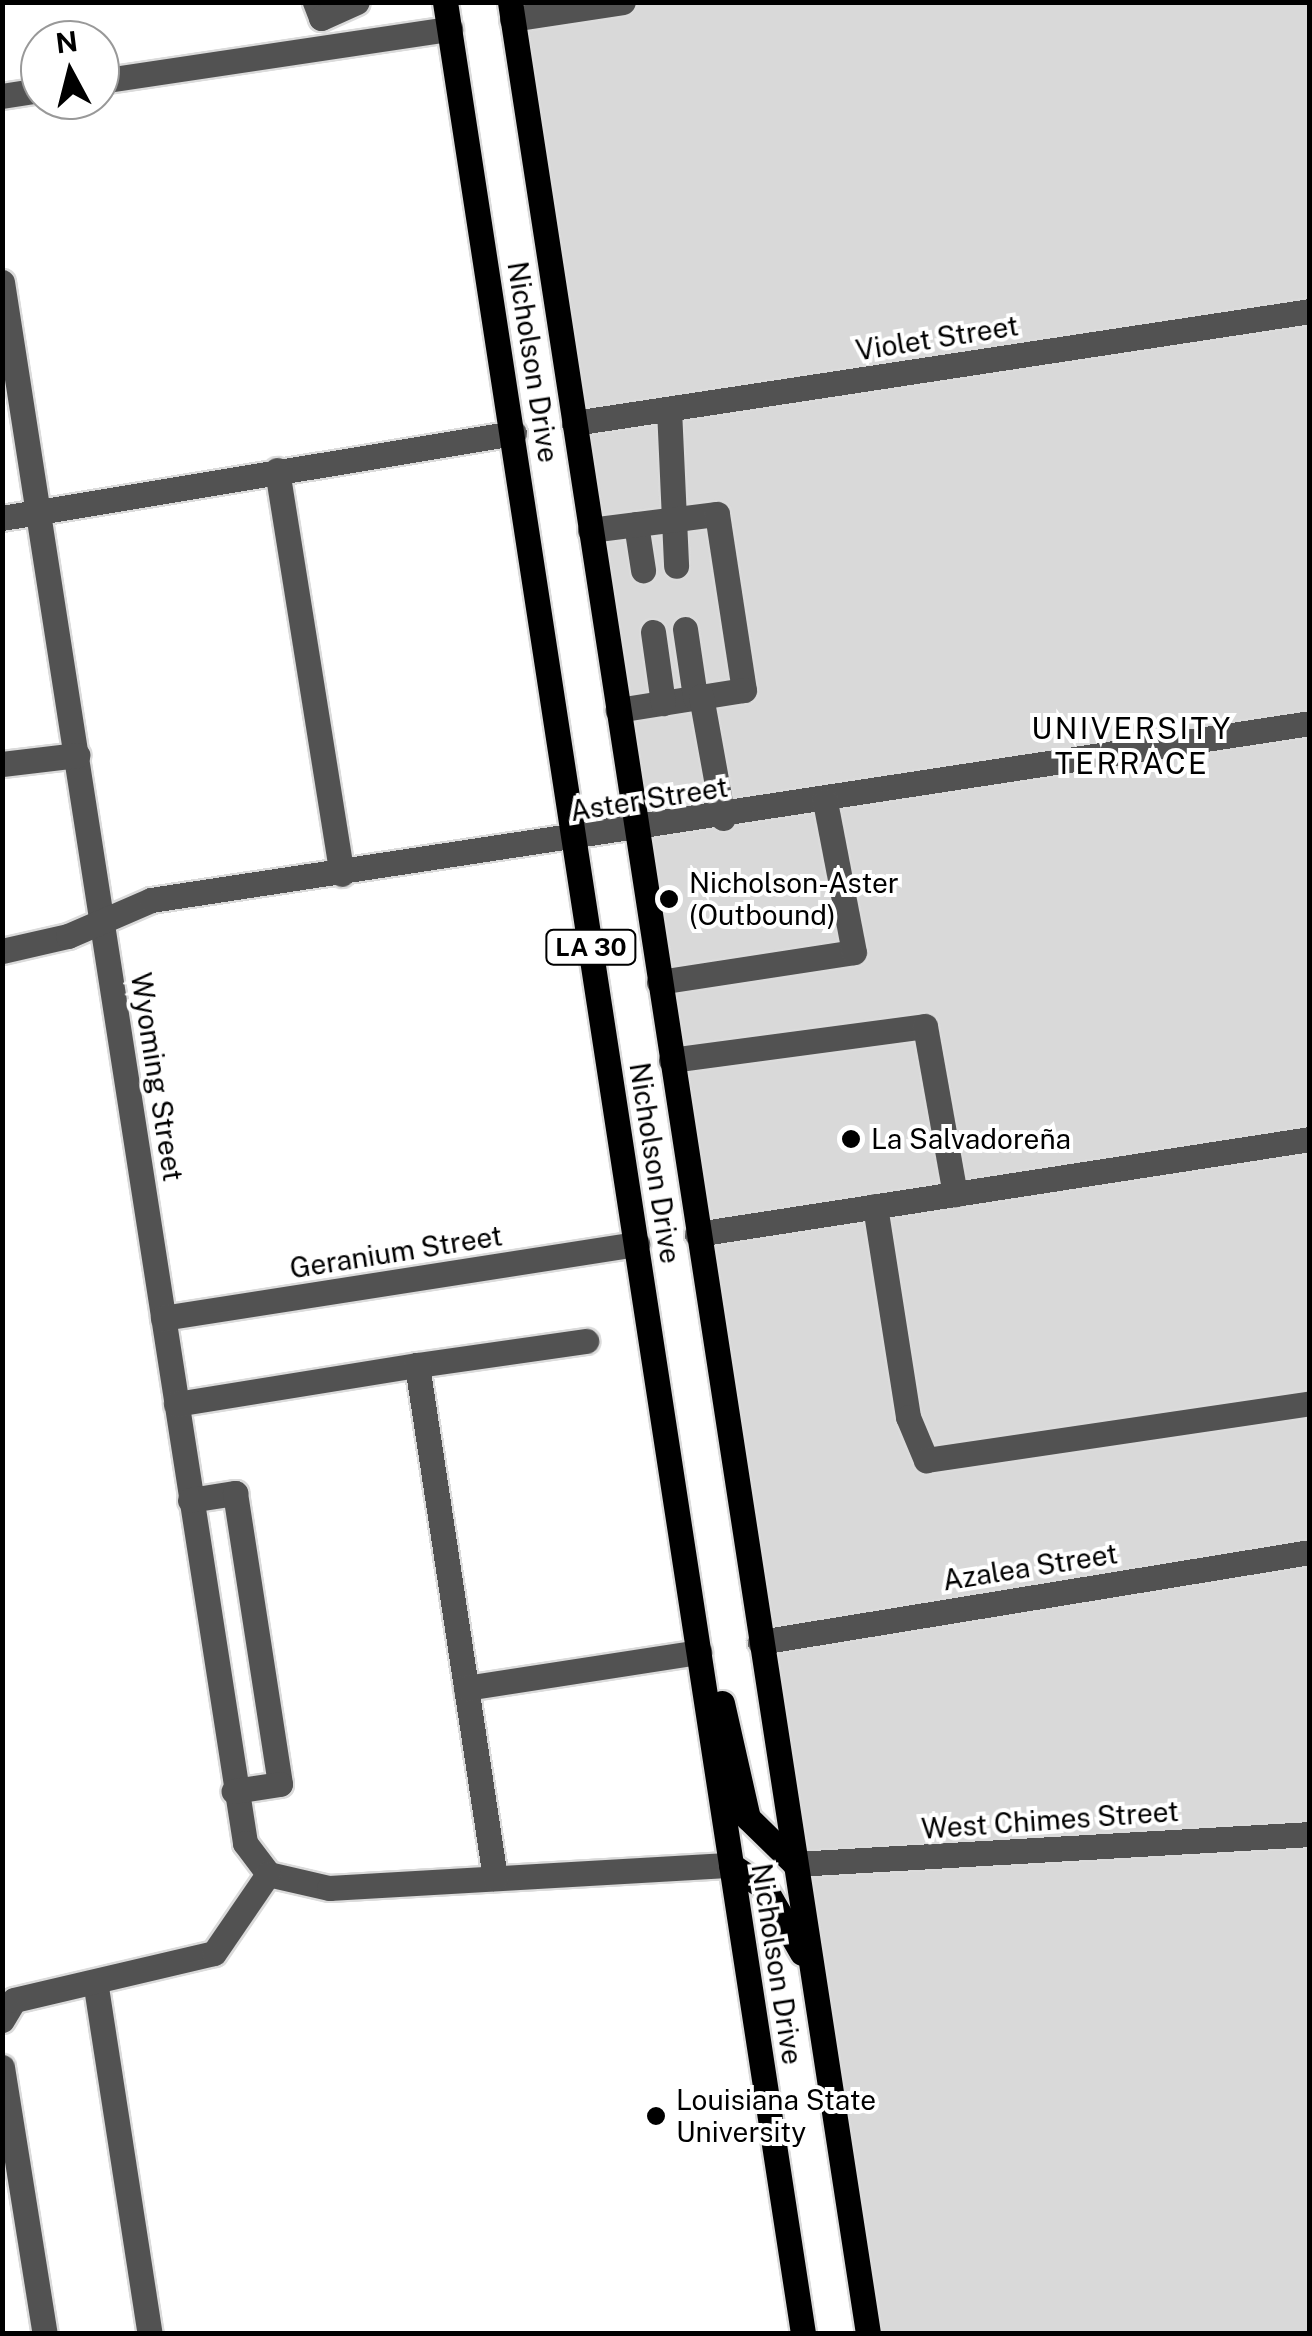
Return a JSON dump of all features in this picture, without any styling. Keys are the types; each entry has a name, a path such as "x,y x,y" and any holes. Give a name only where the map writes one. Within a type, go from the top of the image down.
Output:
{"main road":[{"name":"Nicholson Drive","path":"445,2 804,2334"},
{"name":"Nicholson Drive","path":"511,11 868,2334"},
{"path":"688,1582 748,1818 795,1864"},
{"path":"732,1866 764,1887 812,1972"}],"street":[{"path":"322,49 321,8 356,2"},
{"path":"511,11 623,2"},
{"path":"120,79 450,29"},
{"name":"Wyoming Street","path":"2,282 234,1791 246,1843 268,1874"},
{"name":"Violet Street","path":"574,424 1310,311"},
{"path":"669,409 668,520 676,566"},
{"path":"2,518 37,508 514,433"},
{"path":"277,470 342,874"},
{"path":"590,530 717,514 744,690 618,710"},
{"path":"636,524 643,570"},
{"path":"685,629 723,818"},
{"path":"653,632 663,703"},
{"name":"Aster Street","path":"2,950 103,922 151,900 723,818 1310,723"},
{"path":"2,764 77,755"},
{"path":"659,982 854,952 825,801"},
{"path":"671,1060 924,1026 956,1194"},
{"path":"697,1234 1310,1139"},
{"path":"875,1206 908,1417 926,1460 1310,1404"},
{"name":"Geranium Street","path":"163,1318 637,1244"},
{"path":"176,1404 586,1341"},
{"path":"417,1365 496,1878"},
{"path":"190,1500 235,1493 280,1784 234,1791"},
{"name":"Azalea Street","path":"760,1642 1310,1552"},
{"path":"466,1688 699,1652"},
{"name":"West Chimes Street","path":"795,1864 1310,1834"},
{"path":"2,2020 14,2000 96,1986 214,1953 268,1874 328,1888 732,1866"},
{"path":"96,1986 150,2334"},
{"path":"2,2067 44,2334"}],"shaded area":[{"path":"509,3 1309,3 1309,2333 868,2333"}],"tunnel":[{"path":"676,566 685,629"},
{"path":"643,570 653,632"}],"place":[{"name":"Nicholson-Aster (Outbound)","path":"669,899"},
{"name":"La Salvadoreña","path":"851,1139"},
{"name":"Louisiana State University","path":"656,2116"}],"district":[{"name":"UNIVERSITY TERRACE","path":"1132,745"}]}
